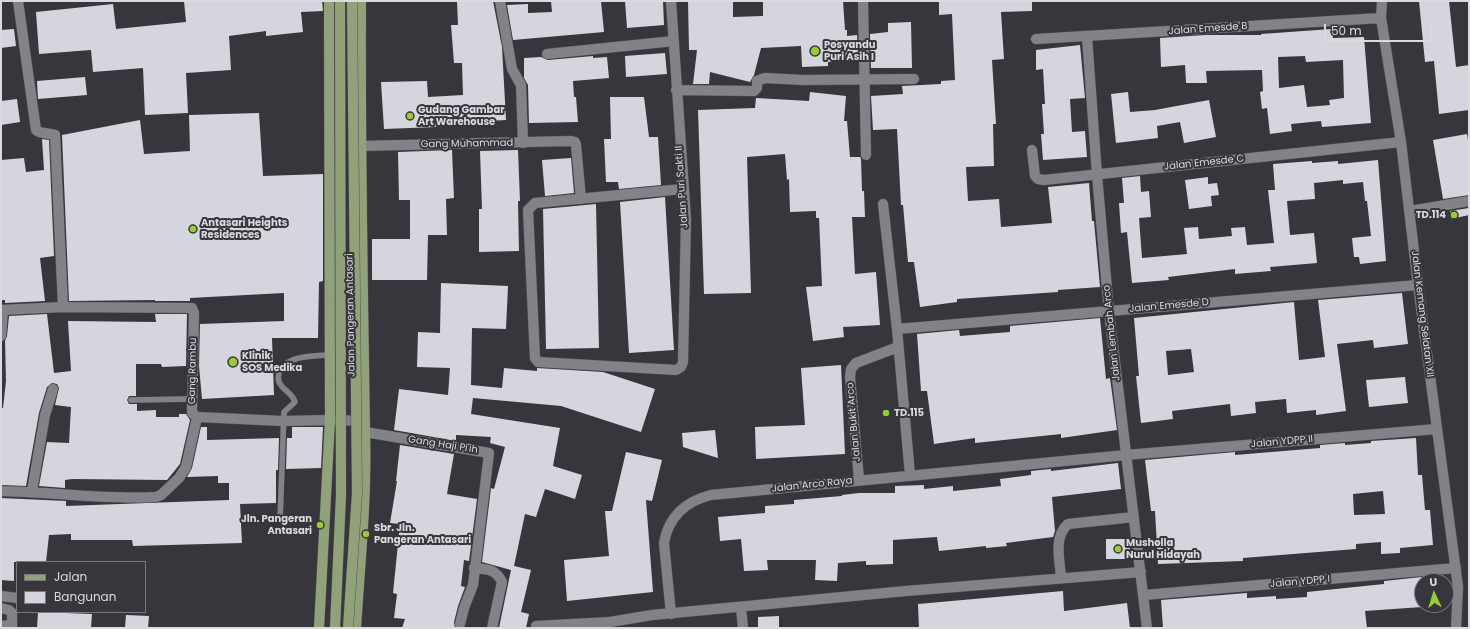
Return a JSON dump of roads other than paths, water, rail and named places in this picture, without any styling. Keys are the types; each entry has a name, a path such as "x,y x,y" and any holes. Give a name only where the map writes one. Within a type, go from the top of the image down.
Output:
{"main road":[{"name":"Jalan Pangeran Antasari","path":"319,628 330,420 330,135 328,1"},
{"path":"335,628 341,495 340,1"},
{"path":"348,628 357,492 352,1"},
{"name":"Jalan Pangeran Antasari","path":"356,628 364,488 365,432 361,146 361,1"},
{"path":"330,135 361,135"}],"street":[{"path":"1,336 2,310 63,307 55,135 36,130 18,1"},
{"name":"Gang Muhammad","path":"361,146 523,143 521,85 512,69 500,1"},
{"name":"Jalan Puri Sakti II","path":"581,199 535,203 528,210 536,360 538,362 676,370 681,367 683,362 686,219 671,1"},
{"path":"863,1 866,155"},
{"name":"Jalan Kemang Selatan XII","path":"1382,1 1381,18 1401,142 1418,285 1456,568 1458,587 1456,628"},
{"name":"Jalan Emesde B","path":"1036,39 1381,18"},
{"name":"Jalan Lembah Arco","path":"1087,37 1109,312 1147,628"},
{"path":"546,54 674,41"},
{"path":"676,90 754,91 757,81 765,78 864,80 914,79"},
{"path":"523,143 565,140 575,142 581,199 683,189"},
{"name":"Jalan Emesde C","path":"1032,150 1035,176 1038,179 1401,142"},
{"path":"1410,211 1469,201"},
{"path":"883,204 897,329 910,475"},
{"name":"Jalan Emesde D","path":"897,329 1418,285"},
{"name":"Gang Rambu","path":"63,307 192,308 194,312 192,413 197,417 283,421 330,420 365,422"},
{"name":"Jalan Bukit Arco","path":"859,480 850,377 851,369 856,363 898,347"},
{"path":"32,491 45,415 53,389"},
{"path":"1,491 32,491 114,498 156,497 161,495 179,478 186,467 197,417"},
{"name":"Jalan YDPP II","path":"1126,455 1437,428"},
{"name":"Gang Haji Pi'ih","path":"365,432 489,453 473,585 464,608 460,624"},
{"name":"Jalan Arco Raya","path":"671,614 664,543 666,532 671,521 685,506 698,498 711,495 859,480 1126,455"},
{"path":"1061,578 1058,543 1060,534 1068,524 1134,517"},
{"path":"474,568 489,569 497,573 502,582 492,628"},
{"name":"Jalan YDPP I","path":"1144,595 1456,568"},
{"path":"536,626 610,622 671,614 906,591 1141,572"},
{"path":"1,596 16,598"},
{"path":"741,608 743,628"},
{"path":"1,626 12,627 13,615 5,609"}],"lane":[{"path":"280,521 284,412 294,402 292,395 283,388 279,382 278,376 281,368 288,362 296,359 330,355"},
{"path":"131,400 192,399"}],"place":[{"name":"Posyandu Puri Asih I","path":"815,51"},
{"name":"Gudang Gambar Art Warehouse","path":"410,116"},
{"name":"TD.114","path":"1454,215"},
{"name":"Antasari Heights Residences","path":"193,229"},
{"name":"Klinik SOS Medika","path":"233,362"},
{"name":"TD.115","path":"886,413"},
{"name":"Jln. Pangeran Antasari","path":"320,525"},
{"name":"Sbr. Jln. Pangeran Antasari","path":"366,534"},
{"name":"Musholla Nurul Hidayah","path":"1118,549"}]}
